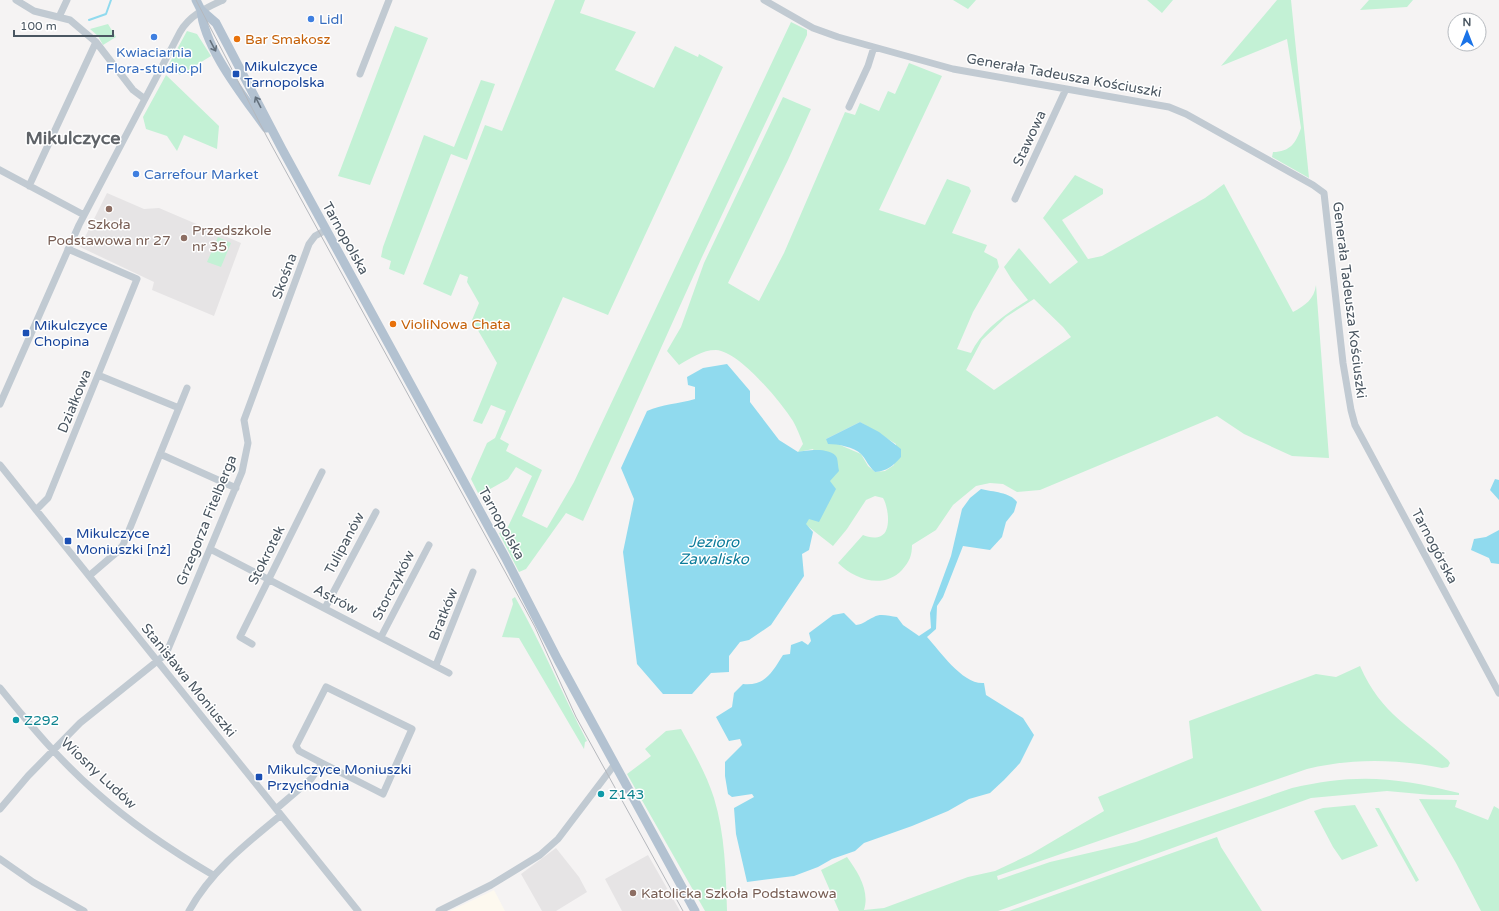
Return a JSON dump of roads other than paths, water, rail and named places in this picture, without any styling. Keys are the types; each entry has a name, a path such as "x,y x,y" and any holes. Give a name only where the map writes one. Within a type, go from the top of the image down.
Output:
{"main road":[{"name":"Tarnopolska","path":"196,0 202,10 216,23 282,149 695,911"},
{"name":"Tarnopolska","path":"202,10 204,29 230,76 282,149"}],"street":[{"path":"16,0 34,11 70,20 96,42 133,90 145,98"},
{"path":"58,16 67,0"},
{"path":"0,404 84,215 182,28 202,10 223,0"},
{"path":"360,74 389,0"},
{"name":"Generała Tadeusza Kościuszki","path":"764,0 813,28 952,69 1169,106 1300,178 1324,194 1343,363 1351,410"},
{"path":"29,186 96,42"},
{"path":"850,107 868,66 874,47"},
{"name":"Stawowa","path":"1015,199 1066,89"},
{"path":"0,170 84,215"},
{"name":"Skośna","path":"276,339 309,244 315,236 326,230"},
{"name":"Działkowa","path":"36,510 48,498 137,279 68,249"},
{"name":"Grzegorza Fitelberga","path":"0,809 53,749 109,698 158,661 167,651 242,472 248,447 248,438 244,420 276,339"},
{"path":"98,375 179,408"},
{"path":"89,576 121,548 187,388"},
{"name":"Tarnogórska","path":"1351,410 1362,440 1499,693"},
{"path":"160,454 236,488"},
{"name":"Stanisława Moniuszki","path":"0,465 358,911"},
{"name":"Stokrotek","path":"252,644 240,637 322,472"},
{"name":"Tulipanów","path":"325,608 376,512"},
{"name":"Storczyków","path":"381,637 425,549 429,545"},
{"name":"Astrów","path":"210,549 269,578 449,673"},
{"name":"Bratków","path":"436,665 473,572"},
{"path":"326,687 412,729 383,794 322,763 299,751 296,746 326,687"},
{"name":"Wiosny Ludów","path":"0,688 53,749 97,793 125,816 181,856 213,875"},
{"path":"276,809 312,779 322,763"},
{"path":"439,911 496,883 540,855 558,839 615,764"},
{"path":"189,911 213,875 235,853 282,815"},
{"path":"0,859 33,882 84,911"}],"water":[{"name":"Jezioro Zawalisko","path":"727,364 750,391 750,402 779,440 798,452 819,450 830,452 837,458 839,471 830,481 836,489 819,522 809,519 806,524 813,532 809,550 802,554 804,576 771,625 749,640 740,642 729,656 729,672 711,673 692,694 663,694 637,664 623,552 634,499 621,468 647,411 658,407 695,399 695,387 688,385 687,377 703,368"},
{"path":"860,422 879,432 901,449 901,457 890,468 875,472 863,456 854,449 846,446 828,444 826,439"},
{"path":"1495,479 1499,480 1499,500 1490,490"},
{"path":"981,489 1010,496 1017,502 1014,512 1006,522 1002,537 990,550 963,546 943,597 937,606 936,629 927,637 960,673 968,679 984,683 986,695 1023,718 1034,735 1020,763 990,793 969,799 948,811 912,826 864,843 855,851 832,859 818,867 794,876 747,882 736,834 734,808 754,797 752,794 732,797 728,794 725,776 725,762 742,745 740,739 729,741 716,717 732,707 734,693 743,684 757,683 768,677 783,655 790,654 791,645 802,641 808,645 811,641 809,633 833,615 844,613 856,625 879,615 897,617 903,625 919,636 931,628 930,613 951,556 962,509 970,498"},
{"path":"1499,530 1499,564 1491,563 1489,558 1471,550 1474,539 1486,537"}],"waterway":[{"path":"89,20 106,14 111,0"}],"tram line":[{"path":"196,0 267,137 535,627 576,717 683,911"}],"place":[{"name":"Lidl","path":"311,19"},
{"name":"Kwiaciarnia Flora-studio.pl","path":"154,37"},
{"name":"Bar Smakosz","path":"237,39"},
{"name":"Mikulczyce Tarnopolska","path":"236,74"},
{"name":"Carrefour Market","path":"136,174"},
{"name":"Szkoła Podstawowa nr 27","path":"109,209"},
{"name":"Przedszkole nr 35","path":"184,238"},
{"name":"VioliNowa Chata","path":"393,324"},
{"name":"Mikulczyce Chopina","path":"26,333"},
{"name":"Mikulczyce Moniuszki [nż]","path":"68,541"},
{"name":"Z292","path":"16,720"},
{"name":"Mikulczyce Moniuszki Przychodnia","path":"259,777"},
{"name":"Z143","path":"601,794"},
{"name":"Katolicka Szkoła Podstawowa","path":"633,893"}],"district":[{"name":"Mikulczyce","path":"73,138"}]}
